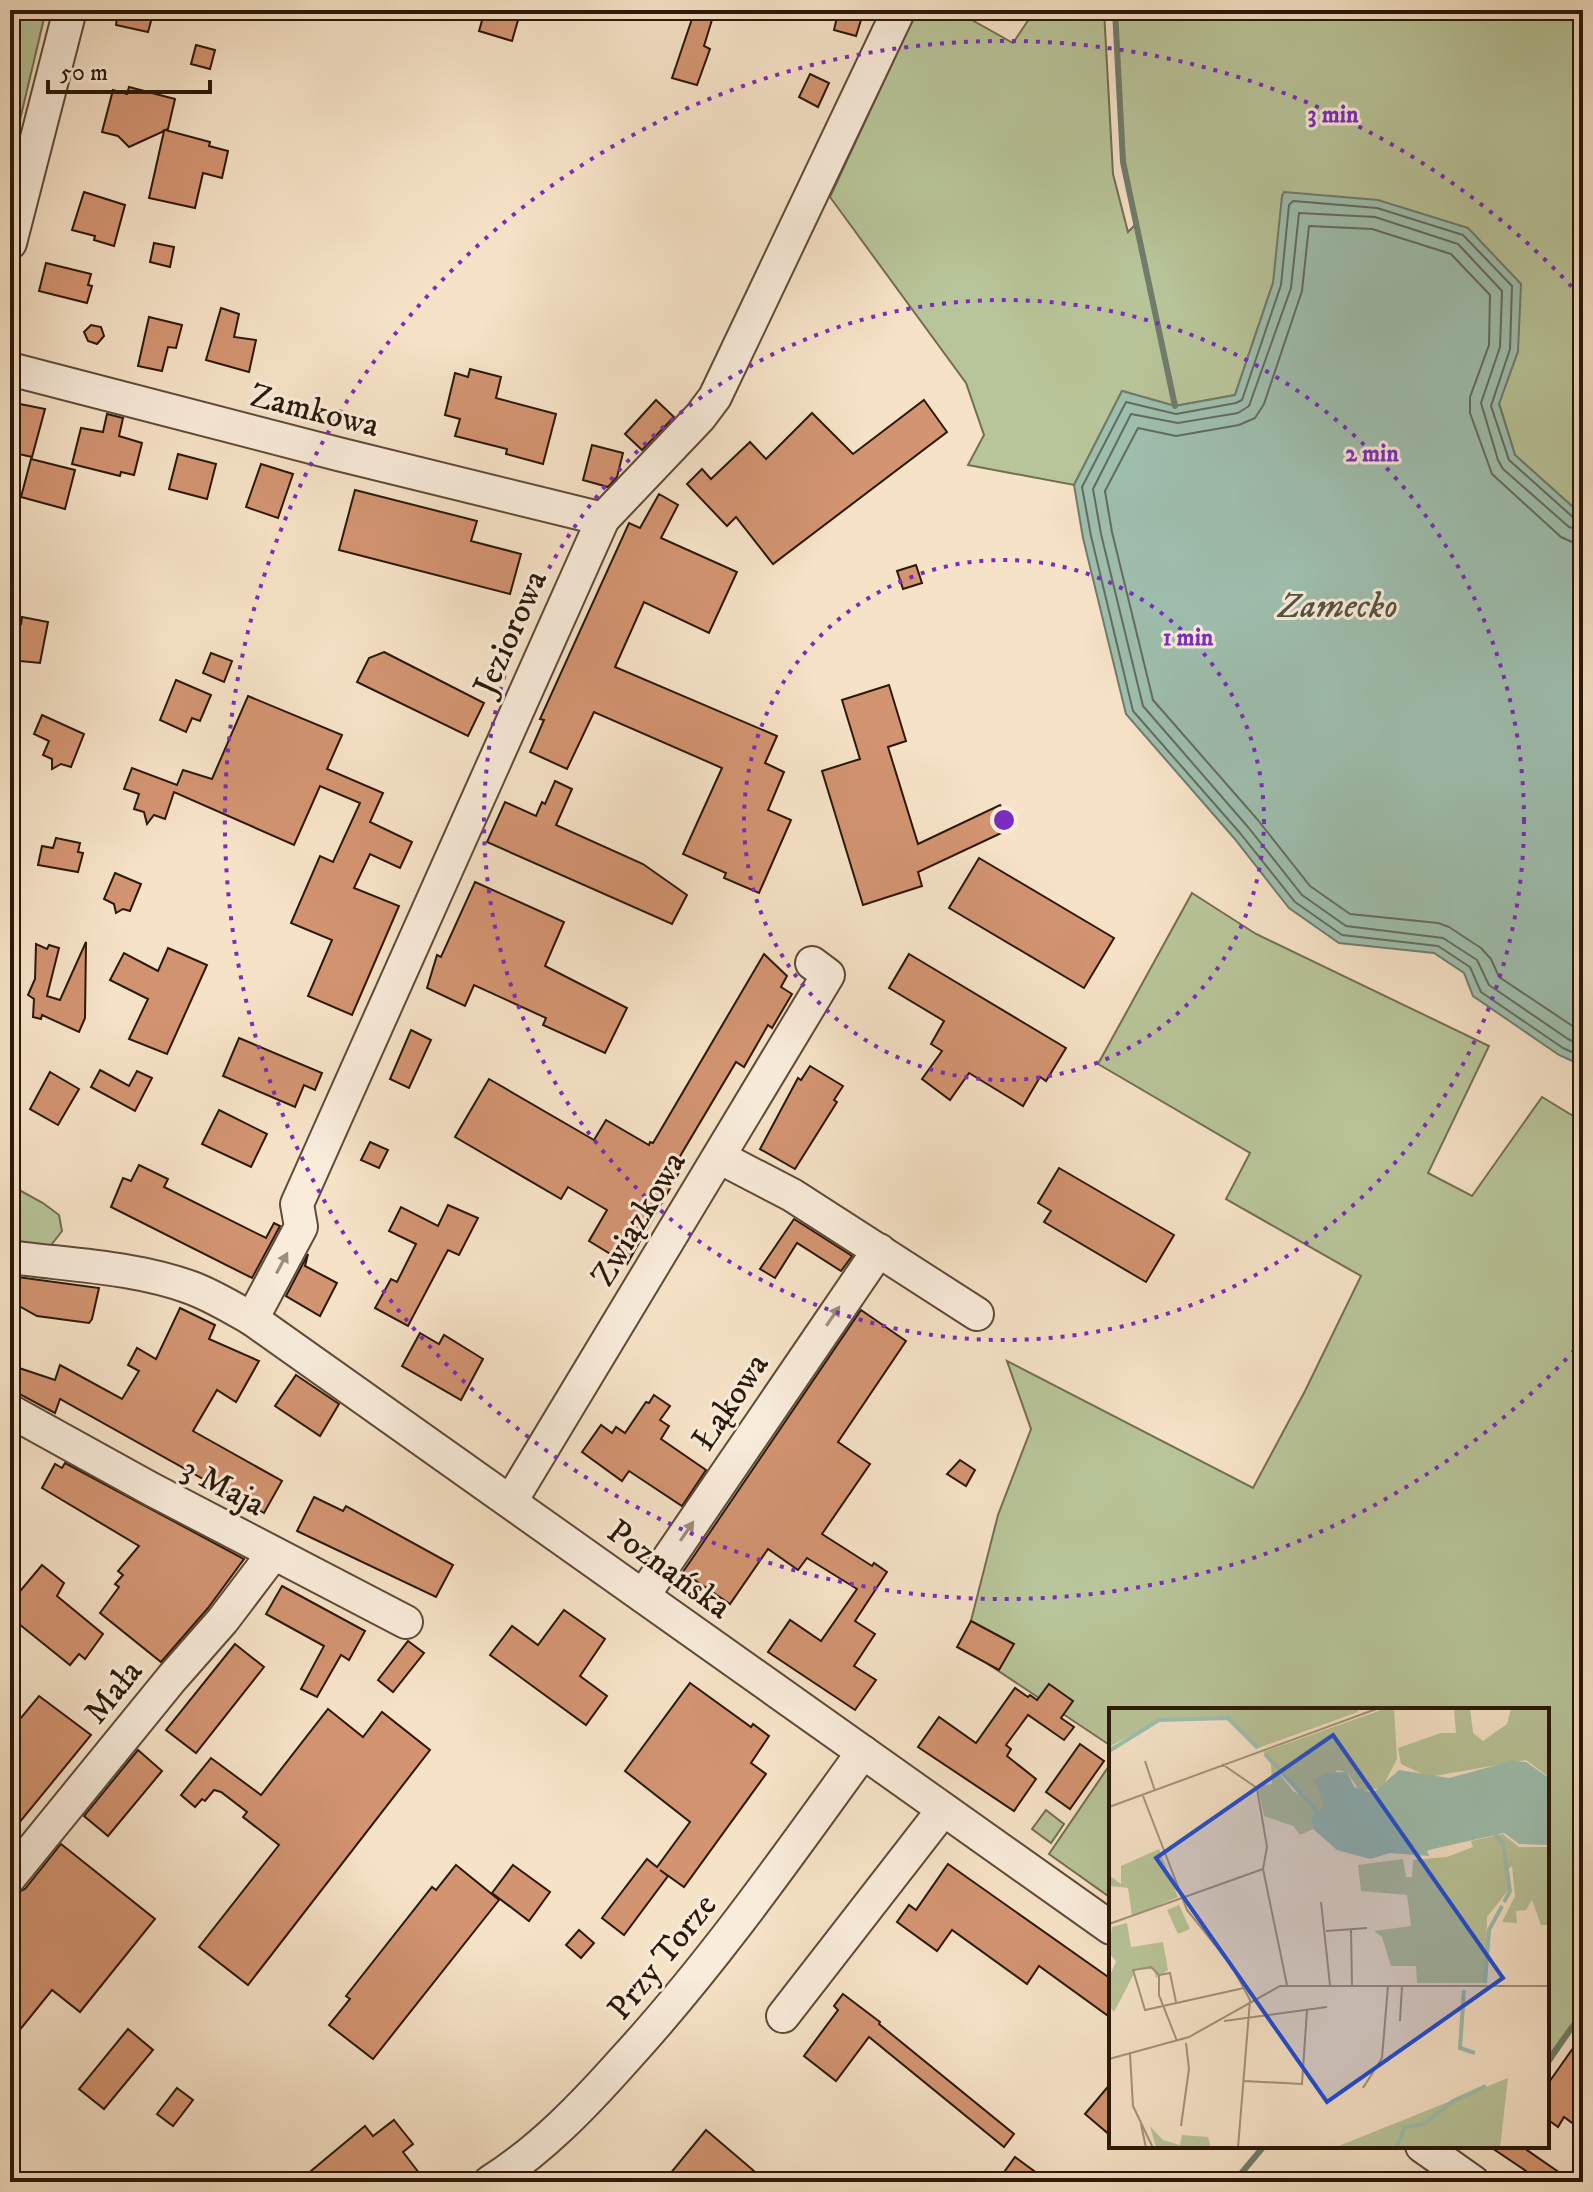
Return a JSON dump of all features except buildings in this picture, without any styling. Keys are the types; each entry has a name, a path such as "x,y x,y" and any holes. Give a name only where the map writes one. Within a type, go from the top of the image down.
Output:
{"street":[{"path":"10,243 70,10"},
{"name":"Jeziorowa","path":"252,1319 301,1227 297,1204 548,636 603,519 700,417 715,397 899,10"},
{"name":"Zamkowa","path":"10,369 603,519"},
{"name":"Związkowa","path":"511,1501 719,1157 820,969"},
{"path":"719,1157 792,1195 977,1314"},
{"name":"Łąkowa","path":"643,1596 879,1250"},
{"name":"Poznańska","path":"10,1257 129,1272 177,1283 208,1295 252,1319 1109,1927"},
{"name":"3 Maja","path":"10,1411 273,1554 406,1622"},
{"name":"Mała","path":"10,1877 223,1620 273,1554"},
{"name":"Przy Torze","path":"490,2182 521,2162 598,2089 659,2022 724,1942 863,1752"},
{"path":"783,2016 943,1810"},
{"path":"1425,2148 1473,2182"}],"shaded area":[{"path":"10,10 46,10 10,162"},
{"path":"917,10 954,10 1013,43 1035,10 1104,10 1113,174 1128,232 1135,225 1123,162 1115,10 1583,10 1583,516 1515,455 1499,403 1518,351 1273,283 1235,395 1175,406 1122,391 1074,485 968,465 984,435 966,383 830,197"},
{"path":"1192,893 1256,934 1489,1046 1428,1173 1472,1196 1542,1097 1583,1122 1583,2014 1549,2064 1549,1708 1109,1708 1109,1745 964,1648 998,1515 1031,1429 1007,1361 1253,1488 1361,1276 1226,1199 1250,1153 1098,1064"},
{"path":"10,1185 59,1215 62,1231 48,1249 10,1249"},
{"path":"1109,1766 1109,1897 1049,1854"},
{"path":"1046,1810 1064,1824 1051,1843 1032,1829"}],"water":[{"name":"Zamecko","path":"1284,192 1378,200 1468,228 1521,284 1518,351 1499,404 1515,455 1583,516 1583,1066 1559,1055 1473,996 1464,973 1434,953 1339,943 1289,908 1234,838 1126,714 1083,538 1074,485 1122,391 1175,406 1235,395 1273,283"}],"waterway":[{"path":"1115,10 1123,162 1175,406"},
{"path":"1549,2059 1583,2012"},
{"path":"1234,2182 1262,2148"}]}
